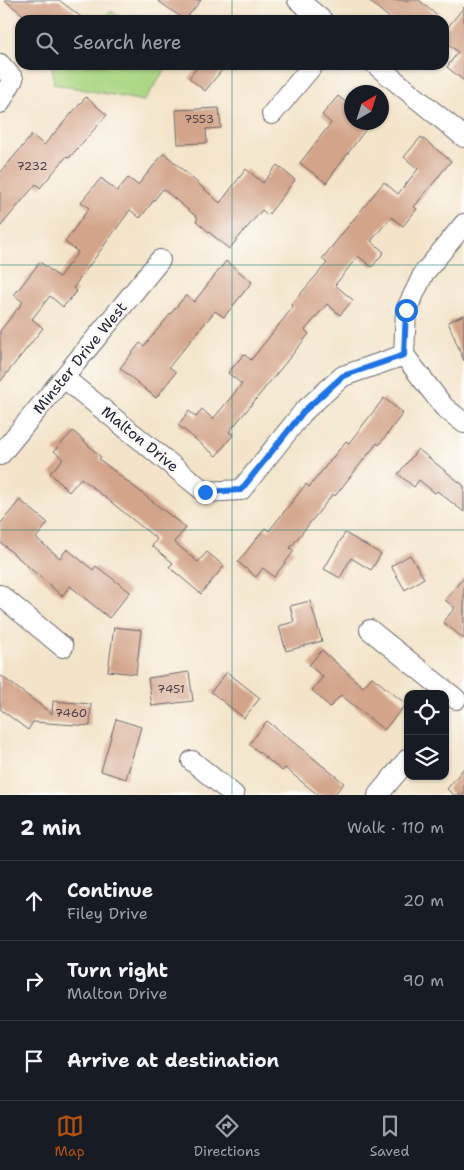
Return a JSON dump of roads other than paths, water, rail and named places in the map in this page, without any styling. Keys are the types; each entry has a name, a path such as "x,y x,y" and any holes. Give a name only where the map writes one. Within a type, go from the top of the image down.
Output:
{"street":[{"path":"298,0 316,15"},
{"path":"0,64 13,79 0,103"},
{"path":"272,114 309,70"},
{"path":"382,70 464,137"},
{"path":"464,224 424,273 406,310 404,355 444,407 464,423"},
{"name":"Minster Drive West","path":"0,456 160,260"},
{"name":"Malton Drive","path":"64,378 205,492 214,492 241,490 304,411 343,376 404,355"},
{"path":"0,595 63,647"},
{"path":"370,630 455,700"},
{"path":"192,761 234,795"},
{"path":"378,795 404,764"}]}
